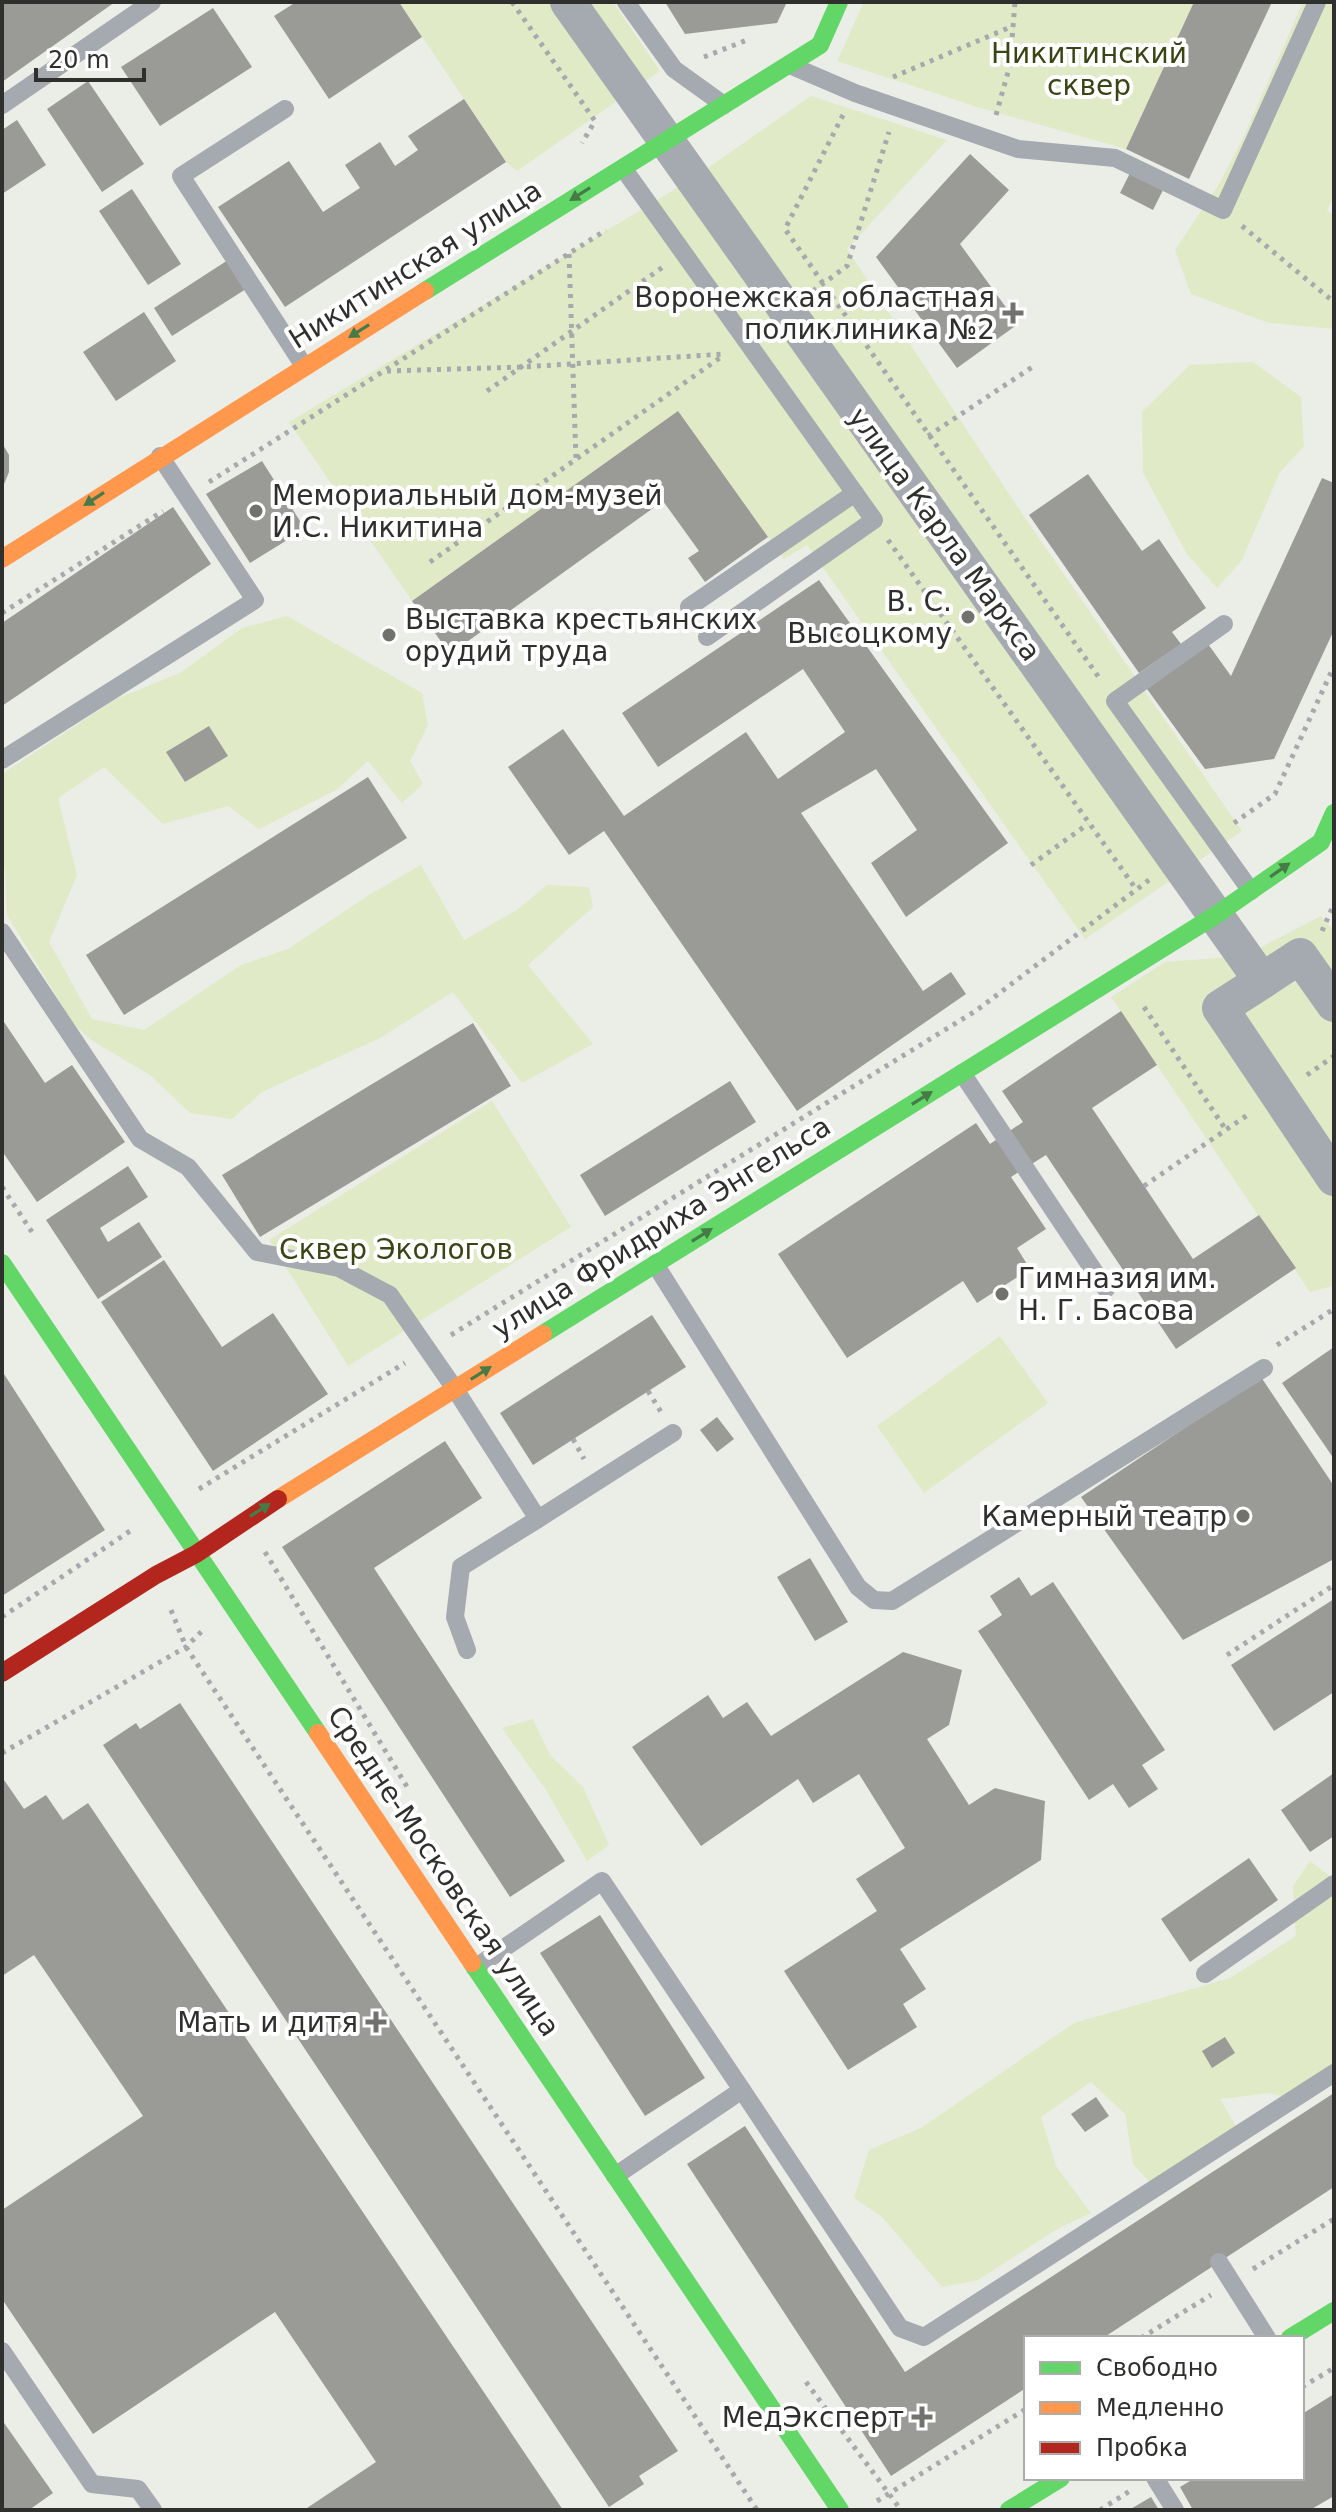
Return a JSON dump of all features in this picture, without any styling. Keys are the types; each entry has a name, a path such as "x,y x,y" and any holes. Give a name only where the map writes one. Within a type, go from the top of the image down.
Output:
{"street":[{"name":"улица Карла Маркса","path":"568,2 1262,981"},
{"name":"Никитинская улица","path":"2,559 160,456 820,45 839,2"},
{"name":"улица Фридриха Энгельса","path":"2,1673 1216,915 1321,842 1334,813"},
{"path":"1334,1004 1300,956 1220,1008 1334,1178"},
{"name":"Средне-Московская улица","path":"2,1263 840,2510"},
{"path":"1293,2336 1334,2311"},
{"path":"1009,2510 1058,2480"}],"lane":[{"path":"2,105 152,2"},
{"path":"626,2 674,69 724,105"},
{"path":"789,65 855,93 1018,149 1115,158 1223,210 1317,2"},
{"path":"285,109 181,176 304,366"},
{"path":"623,168 874,520 707,637"},
{"path":"2,760 255,600 160,456"},
{"path":"689,607 855,493"},
{"path":"1224,624 1115,701 1251,891"},
{"path":"2,932 140,1139 188,1167 257,1252 339,1268 390,1295 455,1389 538,1519"},
{"path":"962,1073 1106,1289"},
{"path":"655,1264 858,1587 874,1600 892,1601 1266,1359"},
{"path":"467,1650 455,1617 461,1567 673,1433"},
{"path":"475,1968 602,1881 900,2328 924,2337 1173,2187 1334,2073"},
{"path":"1205,1974 1334,1884"},
{"path":"615,2176 742,2090"},
{"path":"1219,2262 1266,2336"},
{"path":"2,2351 92,2484 138,2489 153,2510"},
{"path":"1147,2482 1175,2510"}],"path":[{"path":"512,2 595,121 585,141 573,149"},
{"path":"990,139 1010,65 1015,2"},
{"path":"1013,26 855,93 785,229 1115,701"},
{"path":"785,311 847,266 897,107"},
{"path":"1223,210 1334,302"},
{"path":"569,253 576,459"},
{"path":"487,391 682,253"},
{"path":"430,562 745,340"},
{"path":"383,371 523,367 725,354"},
{"path":"891,460 1034,366"},
{"path":"874,520 1136,889"},
{"path":"1214,837 1275,794 1334,666"},
{"path":"1031,865 1088,824"},
{"path":"203,1488 977,1010 1136,889 1178,861"},
{"path":"1318,940 1334,904"},
{"path":"1142,1005 1226,1130"},
{"path":"1144,1186 1334,1056"},
{"path":"1266,1359 1334,1309"},
{"path":"2,1617 131,1530 156,1575 186,1647 757,2510"},
{"path":"1227,1655 1334,1585"},
{"path":"1304,2386 1334,2368"},
{"path":"901,2510 889,2493 1024,2410"},
{"path":"1100,2510 1147,2482"}],"green space":[{"path":"399,2 613,2 660,71 517,171 506,162"},
{"name":"Никитинский сквер","path":"864,2 1194,2 1126,149 974,106 837,61"},
{"path":"1303,2 1334,2 1334,195 1327,211 1334,215 1334,329 1269,323 1191,294 1175,250 1219,184 1242,140"},
{"name":"Никитинский сквер","path":"811,96 947,140 847,249 1027,521 1242,831 1085,939 807,545 784,559 678,412 412,601 289,422 692,179"},
{"path":"1253,362 1301,397 1304,446 1280,472 1242,560 1217,588 1187,554 1143,473 1142,412 1190,365"},
{"path":"287,616 422,693 428,725 410,761 423,784 402,803 368,761 336,790 259,829 228,806 163,824 104,767 58,798 77,875 49,942 92,1019 144,1030 241,965 288,949 372,893 421,865 464,940 517,910 547,885 589,887 593,907 528,965 593,1044 522,1083 453,992 380,1038 262,1092 232,1119 190,1113 150,1075 91,1040 73,1023 7,915 5,869 2,867 2,774 116,699 180,673 242,628","holes":["209,726 227,756 185,782 167,751"]},
{"path":"1321,916 1334,931 1334,1288 1310,1292 1111,997 1165,962 1244,956"},
{"name":"Сквер Экологов","path":"492,1101 571,1227 348,1366 269,1240"},
{"path":"1000,1336 1048,1403 924,1493 877,1426"},
{"path":"533,1719 550,1755 583,1787 609,1845 587,1861 546,1790 502,1728"},
{"path":"1310,1861 1334,1879 1334,2078 1299,2101 1270,2093 1220,2099 1237,2128 1159,2192 1133,2164 1125,2114 1091,2082 1041,2117 1056,2166 1091,2213 1059,2228 978,2280 942,2287 882,2217 854,2198 869,2150 921,2128 1074,2023 1230,1978 1296,1936 1293,1886"}],"building":[{"path":"2,2 115,2 2,82"},
{"path":"296,2 399,2 422,37 329,99 274,16"},
{"path":"665,2 787,2 777,23 685,34"},
{"path":"1194,2 1272,2 1189,179 1126,149"},
{"path":"213,8 252,67 160,126 121,67"},
{"path":"88,81 144,164 102,192 47,109"},
{"path":"464,99 506,162 285,307 218,207 289,161 323,212 360,188 345,165 380,142 395,166 418,150 408,136"},
{"path":"17,120 46,165 2,194 2,130"},
{"path":"970,154 1009,190 960,244 1018,324 957,368 876,257"},
{"path":"1130,173 1163,190 1153,210 1120,193"},
{"path":"132,189 181,264 148,285 99,211"},
{"path":"228,260 246,289 172,336 154,308"},
{"path":"144,312 176,361 116,401 83,352"},
{"path":"678,411 768,537 705,582 688,558 699,551 663,501 450,654 412,601"},
{"path":"2,443 9,455 9,472 2,489"},
{"name":"Мемориальный дом-музей И.С. Никитина","path":"262,461 305,529 250,563 206,494"},
{"path":"1088,474 1142,551 1159,539 1206,608 1172,632 1181,644 1139,673 1029,515"},
{"path":"1322,478 1334,483 1334,630 1274,759 1205,769 1147,689 1208,644 1231,676"},
{"path":"173,507 211,564 2,706 2,623"},
{"path":"819,580 1008,843 906,917 871,863 917,830 876,769 801,813 923,991 951,972 966,994 797,1111 604,831 569,855 508,767 563,729 624,816 746,732 778,779 845,732 803,669 658,767 622,713"},
{"path":"209,726 228,756 185,782 166,752"},
{"path":"368,777 407,838 124,1015 86,955"},
{"path":"1121,1011 1157,1065 1092,1108 1193,1259 1259,1215 1296,1268 1176,1349 1046,1155 1011,1177 1046,1229 1017,1248 1030,1269 977,1303 963,1281 847,1358 778,1254 976,1123 990,1144 1023,1122 1002,1091"},
{"path":"2,1019 45,1083 72,1065 125,1142 37,1202 2,1151"},
{"path":"473,1023 511,1086 260,1237 222,1175"},
{"path":"730,1081 756,1122 605,1216 580,1175"},
{"path":"128,1166 148,1197 100,1228 108,1242 139,1222 162,1257 98,1299 46,1220"},
{"path":"164,1260 222,1347 273,1313 328,1394 213,1471 101,1302"},
{"path":"652,1315 686,1367 533,1465 500,1413"},
{"path":"1334,1347 1334,1459 1282,1383"},
{"path":"2,1371 105,1530 2,1596"},
{"path":"1261,1377 1334,1486 1334,1559 1183,1640 1081,1497"},
{"path":"717,1417 734,1439 717,1452 700,1430"},
{"path":"445,1441 482,1498 374,1568 565,1861 510,1897 282,1547"},
{"path":"810,1558 848,1622 815,1641 777,1577"},
{"path":"1019,1577 1031,1596 1053,1582 1165,1750 1142,1765 1158,1789 1129,1808 1113,1784 1089,1800 978,1631 1002,1615 990,1596"},
{"path":"1334,1599 1334,1692 1274,1731 1231,1665"},
{"path":"903,1652 962,1670 949,1725 927,1739 969,1805 995,1788 1045,1801 1041,1860 900,1949 926,1989 903,2004 917,2027 848,2070 784,1971 877,1911 856,1879 905,1848 859,1774 813,1803 798,1779 701,1846 632,1747 708,1695 723,1718 747,1702 771,1736"},
{"path":"180,1703 678,2451 639,2476 644,2484 609,2507 103,1745 136,1723 140,1729"},
{"path":"1334,1773 1334,1836 1310,1852 1281,1810"},
{"path":"2,1777 24,1809 46,1795 63,1820 88,1803 563,2510 304,2510 376,2462 275,2312 93,2434 2,2299 2,2210 143,2116 34,1955 2,1976"},
{"path":"1249,1858 1278,1900 1190,1962 1161,1919"},
{"path":"600,1915 705,2078 645,2116 540,1953"},
{"path":"1225,2037 1235,2053 1212,2068 1202,2051"},
{"path":"1334,2093 1334,2187 1106,2336 1024,2336 1024,2389 891,2476 687,2164 745,2126 905,2372"},
{"path":"1096,2097 1109,2116 1085,2132 1071,2114"},
{"path":"1334,2394 1334,2496 1310,2510 1193,2510 1180,2487 1192,2480 1304,2480 1304,2413"},
{"path":"2,2420 53,2493 29,2510 2,2510"},
{"path":"1151,2497 1159,2510 1129,2510"}],"traffic: fast":[{"path":"425,291 820,45 839,2"},
{"path":"543,1334 1216,915 1321,842 1334,813"},
{"path":"2,1263 318,1733"},
{"path":"472,1963 840,2510"},
{"path":"1293,2336 1334,2311"},
{"path":"1009,2510 1058,2480"}],"traffic: slow":[{"path":"2,559 425,291"},
{"path":"278,1499 543,1334"},
{"path":"318,1733 472,1963"}],"traffic: jam":[{"path":"2,1673 156,1575 196,1554 278,1499"}],"place":[{"name":"Воронежская областная поликлиника №2","path":"1013,313"},
{"name":"Мемориальный дом-музей И.С. Никитина","path":"256,511"},
{"name":"В. С. Высоцкому","path":"968,617"},
{"name":"Выставка крестьянских орудий труда","path":"389,635"},
{"name":"Гимназия им. Н. Г. Басова","path":"1002,1294"},
{"name":"Камерный театр","path":"1243,1516"},
{"name":"Мать и дитя","path":"376,2022"},
{"name":"МедЭксперт","path":"922,2417"}]}
